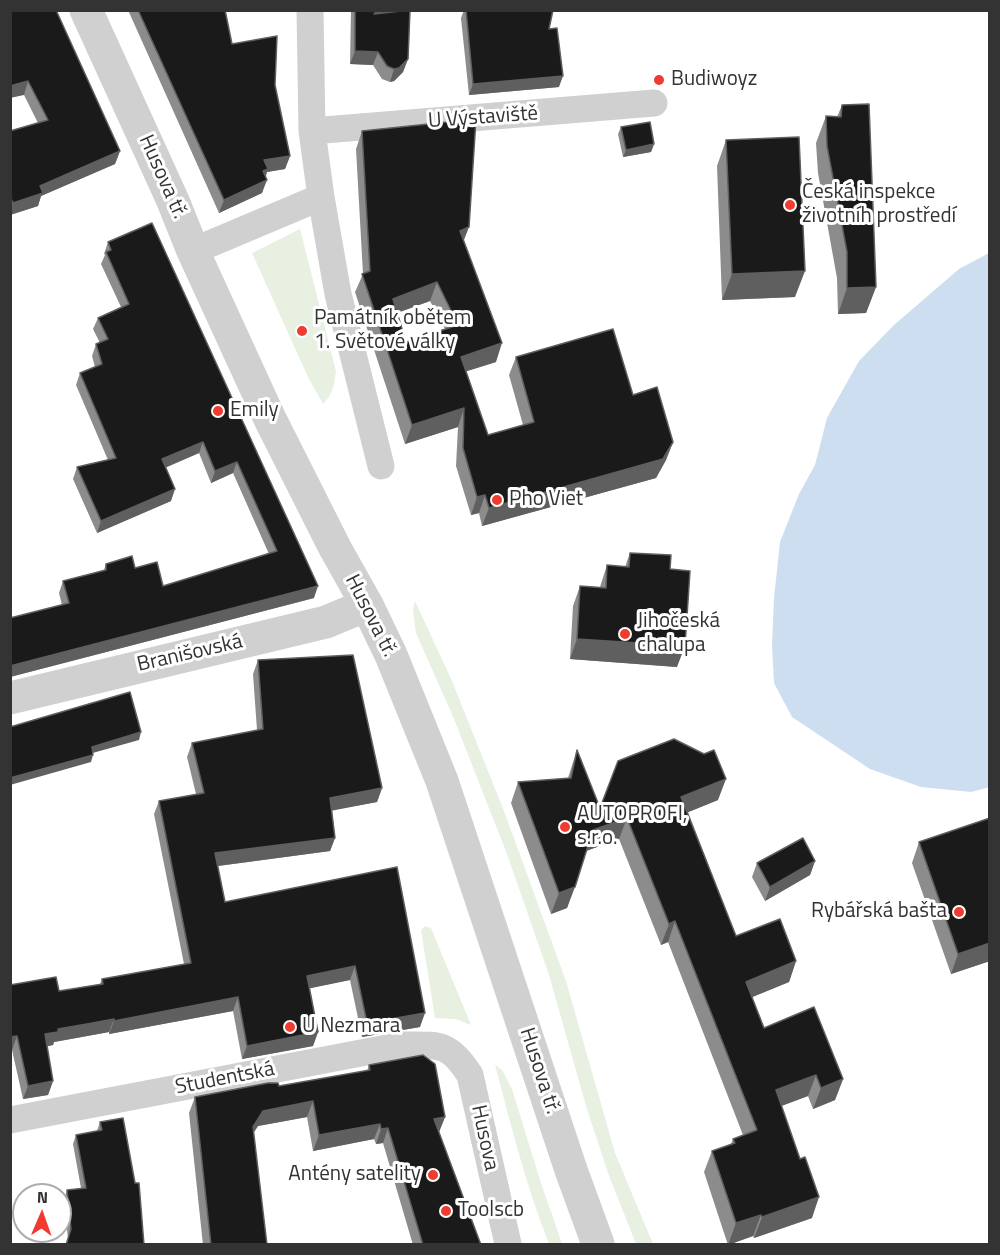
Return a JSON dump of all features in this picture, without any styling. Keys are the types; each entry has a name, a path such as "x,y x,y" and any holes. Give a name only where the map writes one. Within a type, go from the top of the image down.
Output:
{"street":[{"name":"Husova tř.","path":"86,10 270,419 334,548 367,605 391,655 442,781 598,1245"},
{"path":"310,10 312,131 321,197 338,294 381,466"},
{"name":"U Výstaviště","path":"312,131 654,104"},
{"path":"193,251 321,197"},
{"name":"Branišovská","path":"10,698 326,622 367,605"},
{"name":"Studentská","path":"10,1120 403,1045 440,1045"},
{"name":"Husova","path":"440,1045 459,1057 470,1075 508,1245"}],"green space":[{"path":"300,229 336,371 329,397 323,404 308,377 252,253"},
{"path":"415,601 452,681 504,811 566,981 615,1153 653,1244 636,1244 608,1173 586,1106 549,975 507,854 454,719 416,633 413,610"},
{"path":"425,926 431,928 471,1025 456,1019 435,1018 421,930"},
{"path":"495,1065 502,1070 512,1089 562,1244 549,1244 519,1155"}],"water":[{"path":"989,253 990,787 971,792 921,787 870,769 792,717 774,683 772,646 780,542 799,494 815,465 827,418 859,361 894,325 959,269"}],"building":[{"path":"10,10 56,10 120,151 40,186 43,193 13,203 10,196 10,131 48,120 28,81 10,86"},
{"path":"138,10 225,10 232,44 277,36 275,85 290,156 264,160 268,169 263,171 267,180 224,200"},
{"path":"355,10 378,10 374,14 410,10 408,59 399,68 394,69 387,66 378,52 355,51"},
{"path":"466,10 553,10 549,29 557,28 563,76 473,84"},
{"path":"869,104 876,287 847,288 847,252 827,146 826,116 841,117 842,105"},
{"path":"476,119 469,227 460,231 502,343 461,357 488,435 534,422 516,357 613,329 633,395 657,387 673,442 663,459 489,508 485,495 477,497 463,448 464,408 412,425 362,274 370,271 362,131","holes":["437,282 458,325 406,342 393,299"]},
{"path":"650,122 654,144 626,150 621,127"},
{"path":"799,137 805,271 732,274 726,140"},
{"path":"152,223 318,586 10,666 10,618 69,603 63,581 106,570 106,564 132,556 135,568 157,562 163,586 277,551 237,462 215,471 203,442 162,459 175,489 101,521 77,467 116,458 80,373 102,364 96,344 108,339 98,318 129,304 106,252 111,250 108,242"},
{"name":"Jihočeská chalupa","path":"630,553 671,555 670,569 690,571 685,646 577,639 580,586 606,588 607,565 629,567"},
{"path":"353,655 382,788 330,798 335,838 215,853 225,902 397,867 425,1013 367,1023 355,966 307,976 318,1032 247,1046 238,997 114,1021 114,1019 58,1029 58,1032 45,1034 53,1081 28,1086 17,1036 10,1037 10,985 56,977 59,991 103,984 102,979 191,963 159,801 204,793 192,743 263,729 258,660"},
{"path":"130,692 141,732 92,747 93,755 10,778 10,727"},
{"path":"674,739 704,754 714,750 726,779 681,797 736,936 780,919 796,961 746,982 764,1028 814,1007 843,1079 821,1088 816,1075 776,1090 800,1159 805,1157 819,1197 762,1217 761,1215 736,1223 712,1151 735,1143 733,1139 757,1130 675,921 669,924 627,818 593,830 575,887 559,893 518,782 571,778 577,750 600,808 618,761"},
{"name":"Rybářská bašta","path":"990,818 990,943 958,954 919,842"},
{"path":"803,838 815,861 770,887 757,863"},
{"path":"423,1055 435,1064 445,1117 434,1119 481,1245 423,1245 388,1128 381,1129 380,1124 319,1135 313,1101 263,1111 253,1127 267,1245 211,1245 195,1097 268,1083 278,1083 279,1086 370,1070 369,1065"},
{"path":"123,1118 135,1183 139,1183 144,1245 66,1245 72,1243 72,1189 86,1188 76,1135 102,1130 100,1122"}],"place":[{"name":"Budiwoyz","path":"659,80"},
{"name":"Česká inspekce životníh prostředí","path":"790,205"},
{"name":"Památník obětem 1. Světové války","path":"302,331"},
{"name":"Emily","path":"218,411"},
{"name":"Pho Viet","path":"497,500"},
{"name":"Jihočeská chalupa","path":"625,634"},
{"name":"AUTOPROFI, s.r.o.","path":"565,827"},
{"name":"Rybářská bašta","path":"959,912"},
{"name":"U Nezmara","path":"290,1027"},
{"name":"Antény satelity","path":"433,1175"},
{"name":"Toolscb","path":"446,1211"}]}
